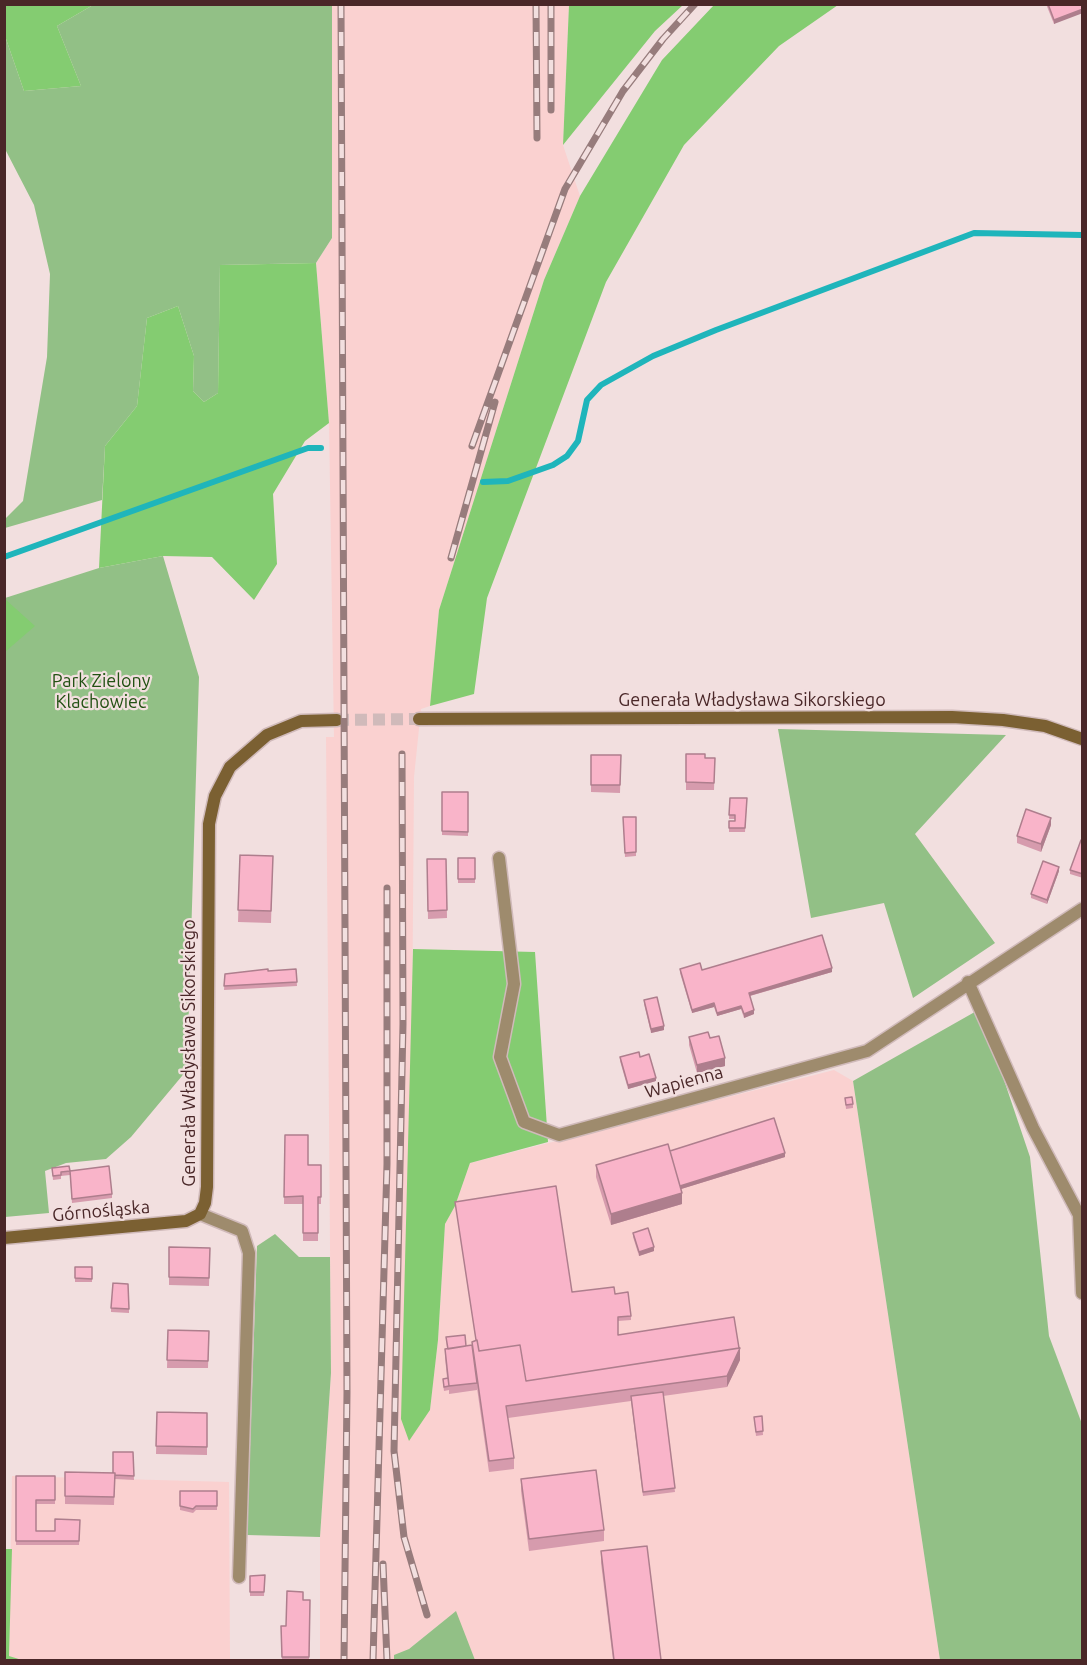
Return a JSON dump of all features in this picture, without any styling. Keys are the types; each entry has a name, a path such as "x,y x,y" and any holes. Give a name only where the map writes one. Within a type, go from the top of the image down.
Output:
{"street":[{"name":"Generała Władysława Sikorskiego","path":"419,719 952,717 1004,720 1045,726 1083,739"},
{"name":"Generała Władysława Sikorskiego","path":"200,1214 205,1203 207,1187 208,824 215,796 230,767 267,735 301,721 337,720"},
{"name":"Wapienna","path":"499,858 514,984 500,1058 524,1122 558,1135 867,1051 968,982 1083,909"},
{"path":"968,982 1033,1128 1081,1215 1083,1293"},
{"name":"Górnośląska","path":"4,1238 186,1221 200,1214"},
{"path":"200,1214 242,1231 249,1253 239,1577"}],"shaded area":[{"path":"332,5 569,5 563,145 580,196 544,280 439,610 430,706 421,709 414,777 409,1440 430,1410 438,1340 445,1224 455,1206 470,1163 834,1070 853,1081 940,1660 475,1660 455,1612 409,1649 395,1655 394,1660 320,1660 320,1537 331,1373 326,737 334,737 329,423 316,263 332,238"},
{"path":"12,1476 229,1482 230,1660 22,1660 9,1656"}],"green space":[{"path":"4,5 93,5 57,26 81,86 24,91 5,36"},
{"path":"93,5 332,5 332,238 316,263 220,265 218,393 204,402 193,391 194,356 178,306 147,318 137,406 105,446 102,500 5,528 4,520 23,501 47,357 50,274 34,205 5,149 5,36 24,91 81,86 57,26"},
{"path":"569,5 683,5 655,31 563,145"},
{"path":"714,5 838,5 779,46 684,145 606,282 487,598 474,694 430,706 439,610 544,280 580,196 662,60"},
{"path":"316,263 329,423 305,441 273,494 277,564 254,600 212,557 163,556 99,568 105,446 137,406 147,318 178,306 194,356 193,391 204,402 218,393 220,265"},
{"name":"Park Zielony Klachowiec","path":"163,556 199,677 187,1070 131,1137 106,1159 66,1163 45,1171 49,1213 5,1217 5,598 99,568"},
{"path":"5,599 35,626 5,652"},
{"path":"778,729 1006,735 915,834 995,943 913,998 884,903 811,918"},
{"path":"413,949 535,952 548,1142 470,1163 455,1206 445,1224 438,1340 430,1410 409,1441 401,1419"},
{"path":"980,1009 1030,1157 1049,1336 1082,1424 1082,1660 940,1660 853,1081"},
{"path":"275,1234 299,1257 330,1257 331,1373 320,1537 247,1535 257,1246"},
{"path":"5,1549 12,1549 9,1656 22,1660 5,1660"},
{"path":"456,1611 475,1660 394,1660 394,1655 409,1649"}],"building":[{"path":"1048,4 1083,4 1083,9 1054,20"},
{"path":"686,754 705,754 705,758 715,758 714,783 686,782"},
{"path":"591,755 621,755 620,785 591,785"},
{"path":"442,792 468,792 468,832 442,831"},
{"path":"730,798 747,798 745,828 729,828 729,821 735,821 735,815 729,815"},
{"path":"1026,809 1051,818 1041,844 1017,836"},
{"path":"623,817 636,817 636,852 625,853"},
{"path":"1081,840 1083,841 1083,874 1070,870"},
{"path":"240,855 273,856 271,911 238,910"},
{"path":"458,858 475,858 475,879 458,879"},
{"path":"427,859 446,859 447,910 428,911"},
{"path":"1043,861 1059,867 1047,900 1031,894"},
{"path":"822,935 832,968 749,993 754,1010 744,1014 741,1006 717,1013 714,1003 692,1010 680,969 700,963 702,970"},
{"path":"268,969 268,971 296,969 297,982 224,986 225,974"},
{"path":"657,997 664,1026 651,1029 644,1000"},
{"path":"708,1032 710,1038 719,1036 725,1058 697,1065 689,1037"},
{"path":"639,1052 640,1057 649,1054 656,1078 628,1085 620,1057"},
{"path":"852,1097 853,1104 846,1105 845,1098"},
{"path":"774,1118 785,1153 680,1186 670,1151"},
{"path":"285,1135 308,1135 308,1165 321,1165 318,1233 303,1233 303,1196 284,1197"},
{"path":"668,1144 682,1193 611,1214 596,1165"},
{"path":"69,1166 70,1171 53,1176 52,1168"},
{"path":"109,1166 112,1194 72,1199 70,1171"},
{"path":"556,1186 572,1292 614,1287 615,1294 628,1292 631,1316 618,1317 618,1335 734,1317 739,1348 526,1381 520,1345 479,1351 455,1202"},
{"path":"648,1228 654,1247 639,1252 633,1233"},
{"path":"169,1247 210,1248 209,1278 169,1277"},
{"path":"75,1267 92,1267 92,1279 75,1278"},
{"path":"113,1283 128,1284 129,1309 111,1308"},
{"path":"168,1330 209,1331 208,1361 167,1360"},
{"path":"465,1335 466,1346 448,1349 446,1337"},
{"path":"477,1340 479,1351 520,1345 526,1381 740,1348 727,1376 506,1406 514,1458 489,1461 472,1342"},
{"path":"472,1345 477,1383 449,1386 445,1349"},
{"path":"448,1378 449,1386 444,1387 443,1379"},
{"path":"663,1392 675,1488 643,1492 631,1396"},
{"path":"157,1412 207,1413 207,1447 156,1446"},
{"path":"762,1416 763,1431 756,1432 754,1417"},
{"path":"113,1452 133,1452 134,1476 113,1473"},
{"path":"596,1470 604,1530 529,1539 521,1479"},
{"path":"65,1472 115,1473 114,1497 65,1496"},
{"path":"16,1476 55,1476 55,1500 36,1500 36,1531 55,1531 55,1519 80,1520 79,1541 16,1541"},
{"path":"180,1491 217,1491 217,1506 196,1506 193,1509 180,1506"},
{"path":"647,1546 661,1660 614,1660 601,1551"},
{"path":"265,1575 264,1592 250,1592 250,1576"},
{"path":"287,1591 303,1592 303,1600 310,1600 309,1657 282,1657 281,1626 286,1626"}],"waterway":[{"path":"483,482 508,481 553,465 567,456 578,441 587,400 601,385 653,356 716,330 974,233 1082,235"},
{"path":"4,557 308,448 321,448"}],"tunnel":[{"path":"337,720 419,719"}],"railway":[{"path":"341,4 347,1392 344,1660"},
{"path":"536,4 537,138"},
{"path":"551,4 551,110"},
{"path":"472,446 565,189 623,91 663,39 695,4"},
{"path":"451,558 495,402"},
{"path":"402,754 403,1024 394,1451 404,1537 427,1615"},
{"path":"373,1660 387,1164 387,888"},
{"path":"383,1564 387,1660"}]}
